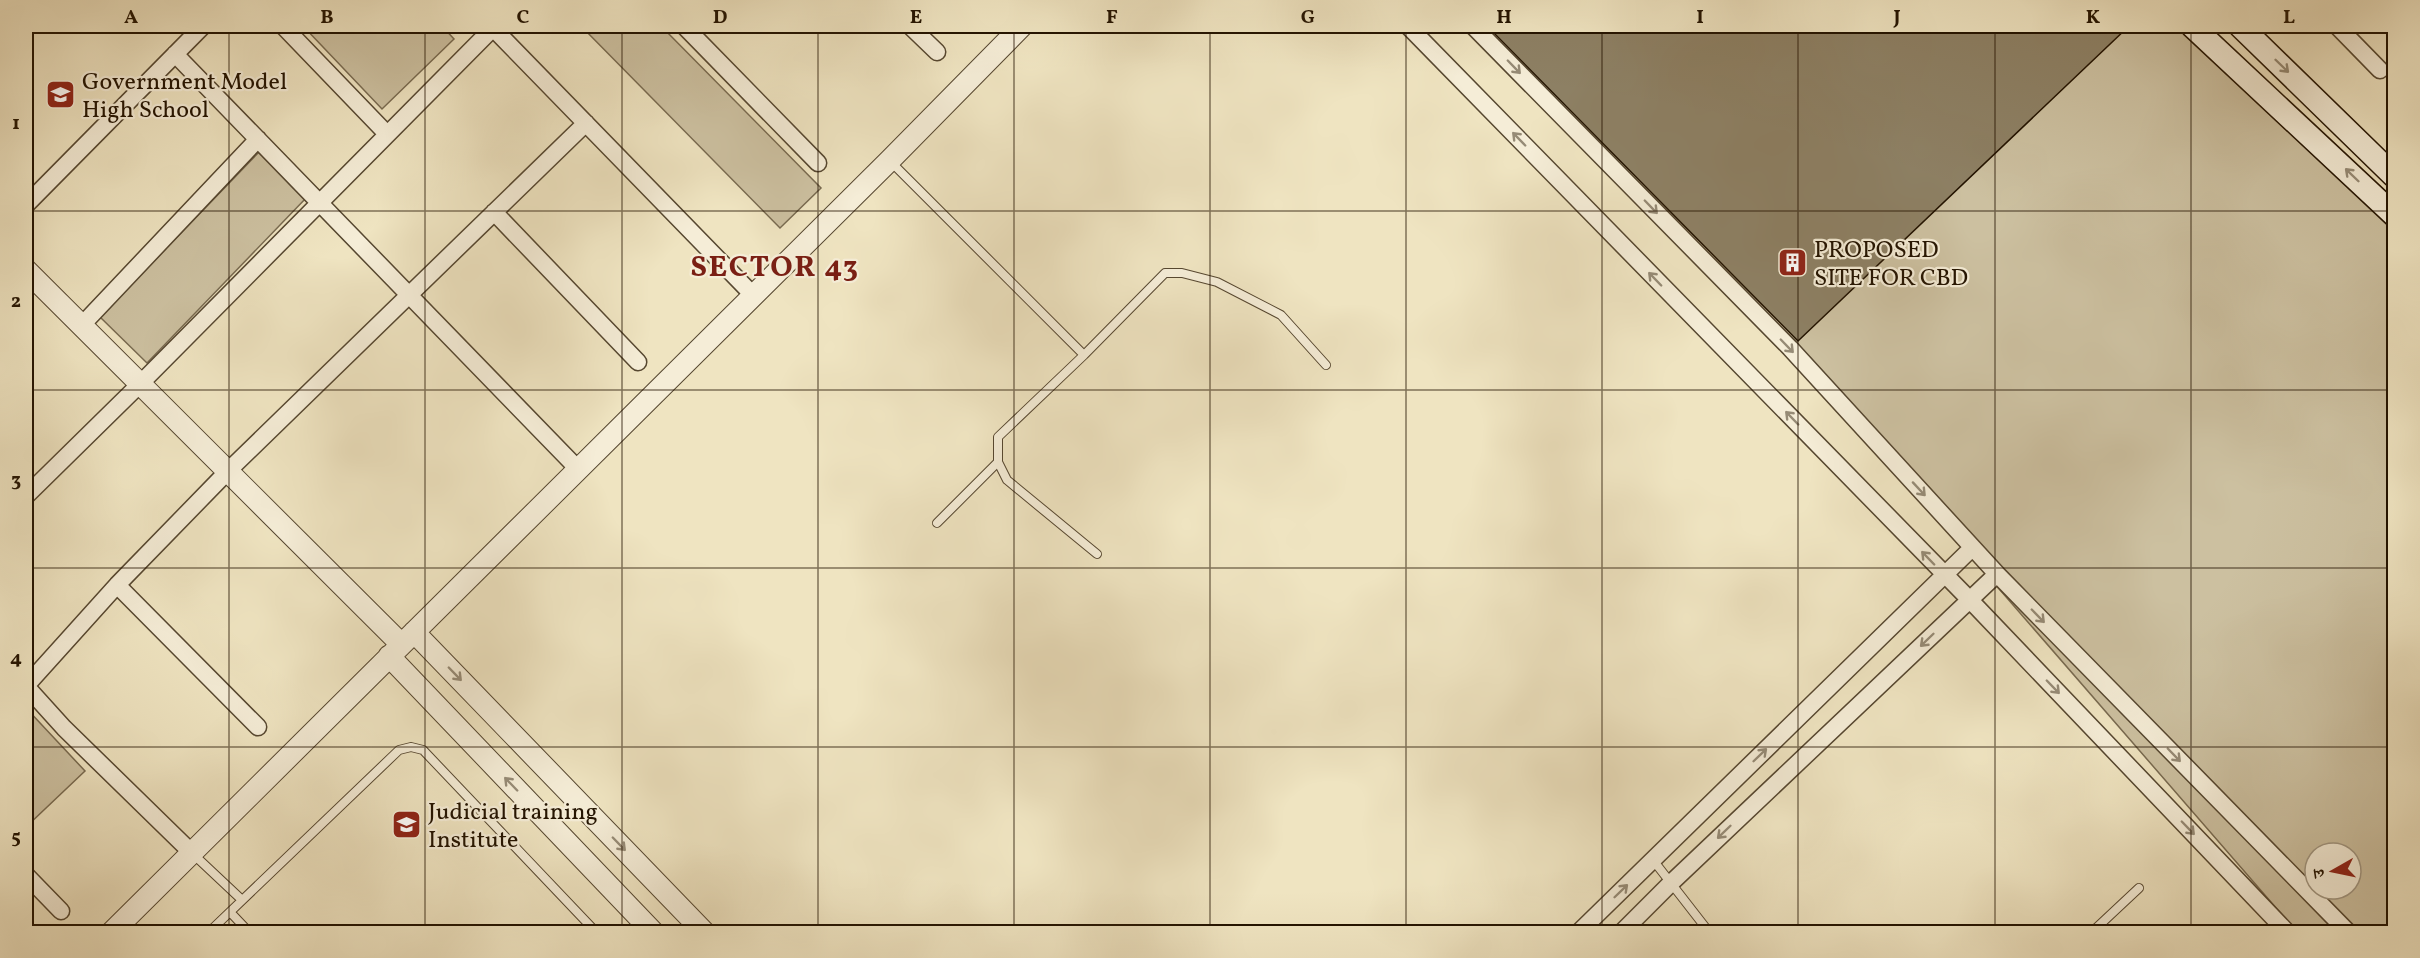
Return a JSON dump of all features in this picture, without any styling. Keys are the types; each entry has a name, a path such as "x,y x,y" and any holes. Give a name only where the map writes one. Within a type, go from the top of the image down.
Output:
{"main road":[{"path":"2192,26 2394,215"},
{"path":"2240,26 2394,176"}],"street":[{"path":"26,205 203,26"},
{"path":"283,26 387,134"},
{"path":"684,26 818,163"},
{"path":"910,26 937,52"},
{"path":"112,933 1022,26"},
{"path":"1408,26 1969,599 2287,933"},
{"path":"1473,26 1790,348 1972,548 2348,933"},
{"path":"2337,26 2380,70"},
{"path":"26,496 141,383 492,27 753,295"},
{"path":"176,54 578,469"},
{"path":"192,853 64,728 26,686 117,585 228,471 586,123"},
{"path":"82,325 258,139"},
{"path":"494,212 638,362"},
{"path":"26,270 401,644 704,933"},
{"path":"1579,933 1972,548"},
{"path":"1622,933 1671,883 1997,574"},
{"path":"117,585 258,727"},
{"path":"401,644 652,933"},
{"path":"26,875 61,911"}],"lane":[{"path":"889,160 1084,355"},
{"path":"1097,554 1007,480 998,462 998,437 1166,273 1182,273 1217,282 1281,315 1326,365"},
{"path":"937,523 998,462"},
{"path":"209,933 399,750 411,747 423,750 596,933"},
{"path":"192,853 242,900"},
{"path":"1653,860 1709,933"},
{"path":"2092,933 2139,888"},
{"path":"230,912 249,933"}],"shaded area":[{"path":"303,26 442,26 454,39 382,109"},
{"path":"581,26 661,26 821,188 780,228"},
{"path":"1473,26 2192,26 2394,215 2394,932 2297,932 1790,348"},
{"path":"260,151 307,197 147,363 100,317"},
{"path":"26,708 85,771 26,827"}],"building":[{"name":"PROPOSED SITE FOR CBD","path":"1487,26 2129,26 1798,341"}],"place":[{"name":"Government Model High School","path":"61,95"},
{"name":"PROPOSED SITE FOR CBD","path":"1793,263"},
{"name":"Judicial training Institute","path":"407,825"}],"district":[{"name":"SECTOR 43","path":"775,266"}]}
